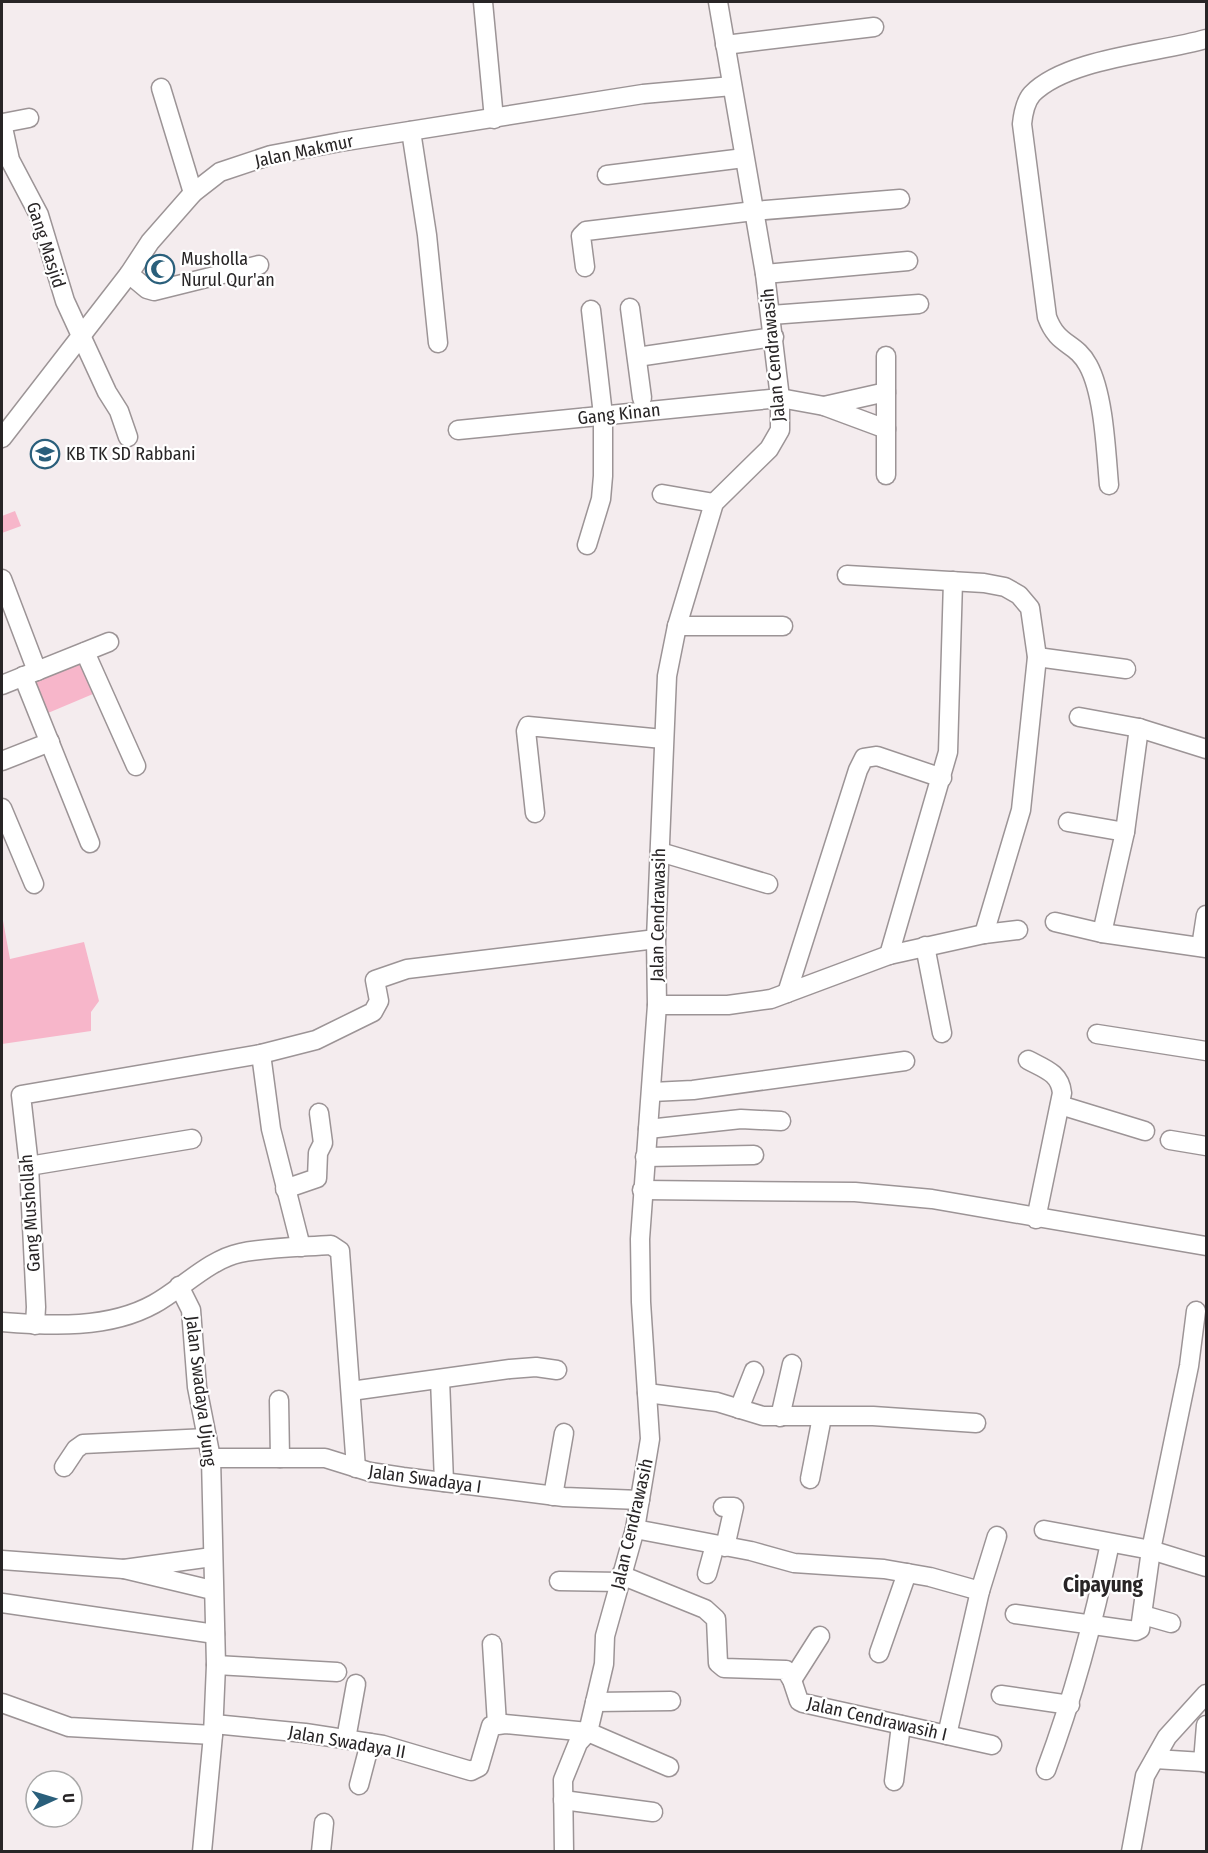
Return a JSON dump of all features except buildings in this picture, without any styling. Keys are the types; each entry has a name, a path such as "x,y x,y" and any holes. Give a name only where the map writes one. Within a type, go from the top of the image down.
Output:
{"street":[{"path":"483,2 494,119"},
{"name":"Jalan Cendrawasih","path":"564,1851 563,1780 578,1743 588,1732 604,1664 605,1636 634,1529 650,1439 640,1289 642,1190 652,1092 657,1005 656,939 667,676 677,626 714,503 777,440 780,430 780,398 771,315 718,2"},
{"path":"725,45 874,27"},
{"path":"1109,485 1102,416 1090,367 1078,349 1061,341 1051,329 1047,317 1022,124 1023,113 1032,95 1065,72 1206,39"},
{"name":"Jalan Makmur","path":"2,438 80,334 129,274 150,242 193,192 220,172 261,158 339,142 633,95 732,86"},
{"path":"161,88 193,192"},
{"path":"2,123 29,118"},
{"name":"Gang Masjid","path":"2,123 10,159 35,202 58,281 80,334 119,411 128,437"},
{"path":"411,132 427,234 438,343"},
{"path":"607,175 744,158"},
{"path":"585,267 581,236 586,231 754,211 900,200"},
{"path":"765,274 908,261"},
{"path":"129,274 147,289 154,291 259,265"},
{"path":"771,315 919,304"},
{"path":"630,308 642,398"},
{"path":"587,545 601,499 603,415 591,310"},
{"path":"637,357 774,337"},
{"path":"886,356 886,475"},
{"path":"824,406 886,392"},
{"name":"Gang Kinan","path":"458,430 780,398 824,406"},
{"path":"824,406 886,429"},
{"path":"662,495 714,503"},
{"path":"847,575 953,581 1005,587 1019,595 1030,608 1037,657 1021,810 984,934"},
{"path":"889,955 948,752 953,581"},
{"path":"4,592 50,742 90,843"},
{"path":"677,626 783,626"},
{"path":"2,685 110,642"},
{"path":"85,652 135,766"},
{"path":"1037,657 1126,669"},
{"path":"1079,717 1139,728 1206,749"},
{"path":"535,813 526,730 528,726 663,739"},
{"path":"1102,933 1125,832 1139,728"},
{"path":"2,761 50,742"},
{"path":"787,993 858,770 864,758 877,756 942,778"},
{"path":"2,808 34,884"},
{"path":"1068,822 1125,832"},
{"path":"660,852 768,884"},
{"path":"1055,922 1102,933 1204,948 1206,915"},
{"path":"657,1005 736,1004 771,999 889,955 984,934 1018,930"},
{"path":"301,1247 271,1129 261,1054 316,1040 374,1012 379,1001 374,982 377,978 407,969 656,939"},
{"path":"925,946 942,1033"},
{"path":"1097,1034 1206,1051"},
{"name":"Gang Mushollah","path":"35,1325 28,1166 21,1095 261,1054"},
{"path":"1028,1060 1055,1075 1061,1082 1060,1105 1036,1219"},
{"path":"652,1092 693,1090 905,1061"},
{"path":"1060,1105 1145,1131"},
{"path":"285,1189 317,1178 318,1152 323,1143 319,1113"},
{"path":"648,1129 741,1119 781,1121"},
{"path":"28,1166 192,1139"},
{"path":"1170,1140 1206,1146"},
{"path":"645,1157 754,1155"},
{"path":"642,1190 855,1192 932,1199 1036,1219 1206,1246"},
{"path":"2,1322 35,1325 81,1324 118,1317 153,1305 179,1286 238,1253 331,1245 340,1251 341,1290 356,1468"},
{"name":"Jalan Swadaya Ujung","path":"179,1286 191,1310 196,1380 211,1458 212,1590 216,1665 214,1730 202,1851"},
{"path":"1015,1614 1136,1631 1140,1629 1151,1550 1198,1367 1196,1311"},
{"path":"780,1417 792,1364"},
{"path":"351,1391 510,1369 536,1367 557,1370"},
{"path":"740,1409 754,1371"},
{"path":"440,1379 444,1482"},
{"path":"647,1393 707,1401 763,1416 873,1416 976,1423"},
{"path":"279,1401 279,1458"},
{"path":"810,1479 822,1417"},
{"path":"553,1496 564,1432"},
{"path":"64,1467 76,1449 83,1444 207,1438"},
{"name":"Jalan Swadaya I","path":"211,1458 325,1458 370,1473 553,1496 640,1500"},
{"path":"707,1574 734,1507 723,1507"},
{"path":"634,1529 794,1563 907,1573 980,1591"},
{"path":"1044,1530 1204,1560"},
{"path":"947,1736 980,1591 997,1536"},
{"path":"1046,1770 1070,1705 1093,1624 1110,1543"},
{"path":"124,1569 212,1557"},
{"path":"2,1560 124,1569 212,1590"},
{"path":"183,1582 184,1561"},
{"path":"879,1653 907,1573"},
{"path":"559,1581 621,1578"},
{"name":"Jalan Cendrawasih I","path":"621,1578 674,1595 713,1615 719,1665 724,1668 786,1670 799,1701 803,1703 992,1745"},
{"path":"2,1604 215,1634"},
{"path":"1143,1615 1171,1623"},
{"path":"792,1680 820,1636"},
{"path":"492,1644 497,1724 588,1732 669,1767"},
{"path":"216,1665 337,1672"},
{"path":"346,1739 356,1684"},
{"path":"1131,1851 1146,1776 1167,1737 1206,1694"},
{"path":"1001,1695 1070,1705"},
{"path":"595,1702 671,1701"},
{"name":"Jalan Swadaya II","path":"2,1702 69,1727 214,1730 346,1739 476,1770 491,1726 497,1724"},
{"path":"894,1781 901,1725"},
{"path":"1155,1759 1205,1762 1206,1725"},
{"path":"359,1785 370,1743"},
{"path":"563,1800 653,1812"},
{"path":"321,1851 324,1822"}],"shaded area":[{"path":"15,511 21,526 2,533 2,516"},
{"path":"80,663 93,694 48,713 35,682"},
{"path":"2,915 10,959 84,942 99,1001 91,1012 91,1031 2,1044"}],"place":[{"name":"Musholla Nurul Qur'an","path":"160,269"},
{"name":"KB TK SD Rabbani","path":"45,454"}],"district":[{"name":"Cipayung","path":"1103,1585"}]}
